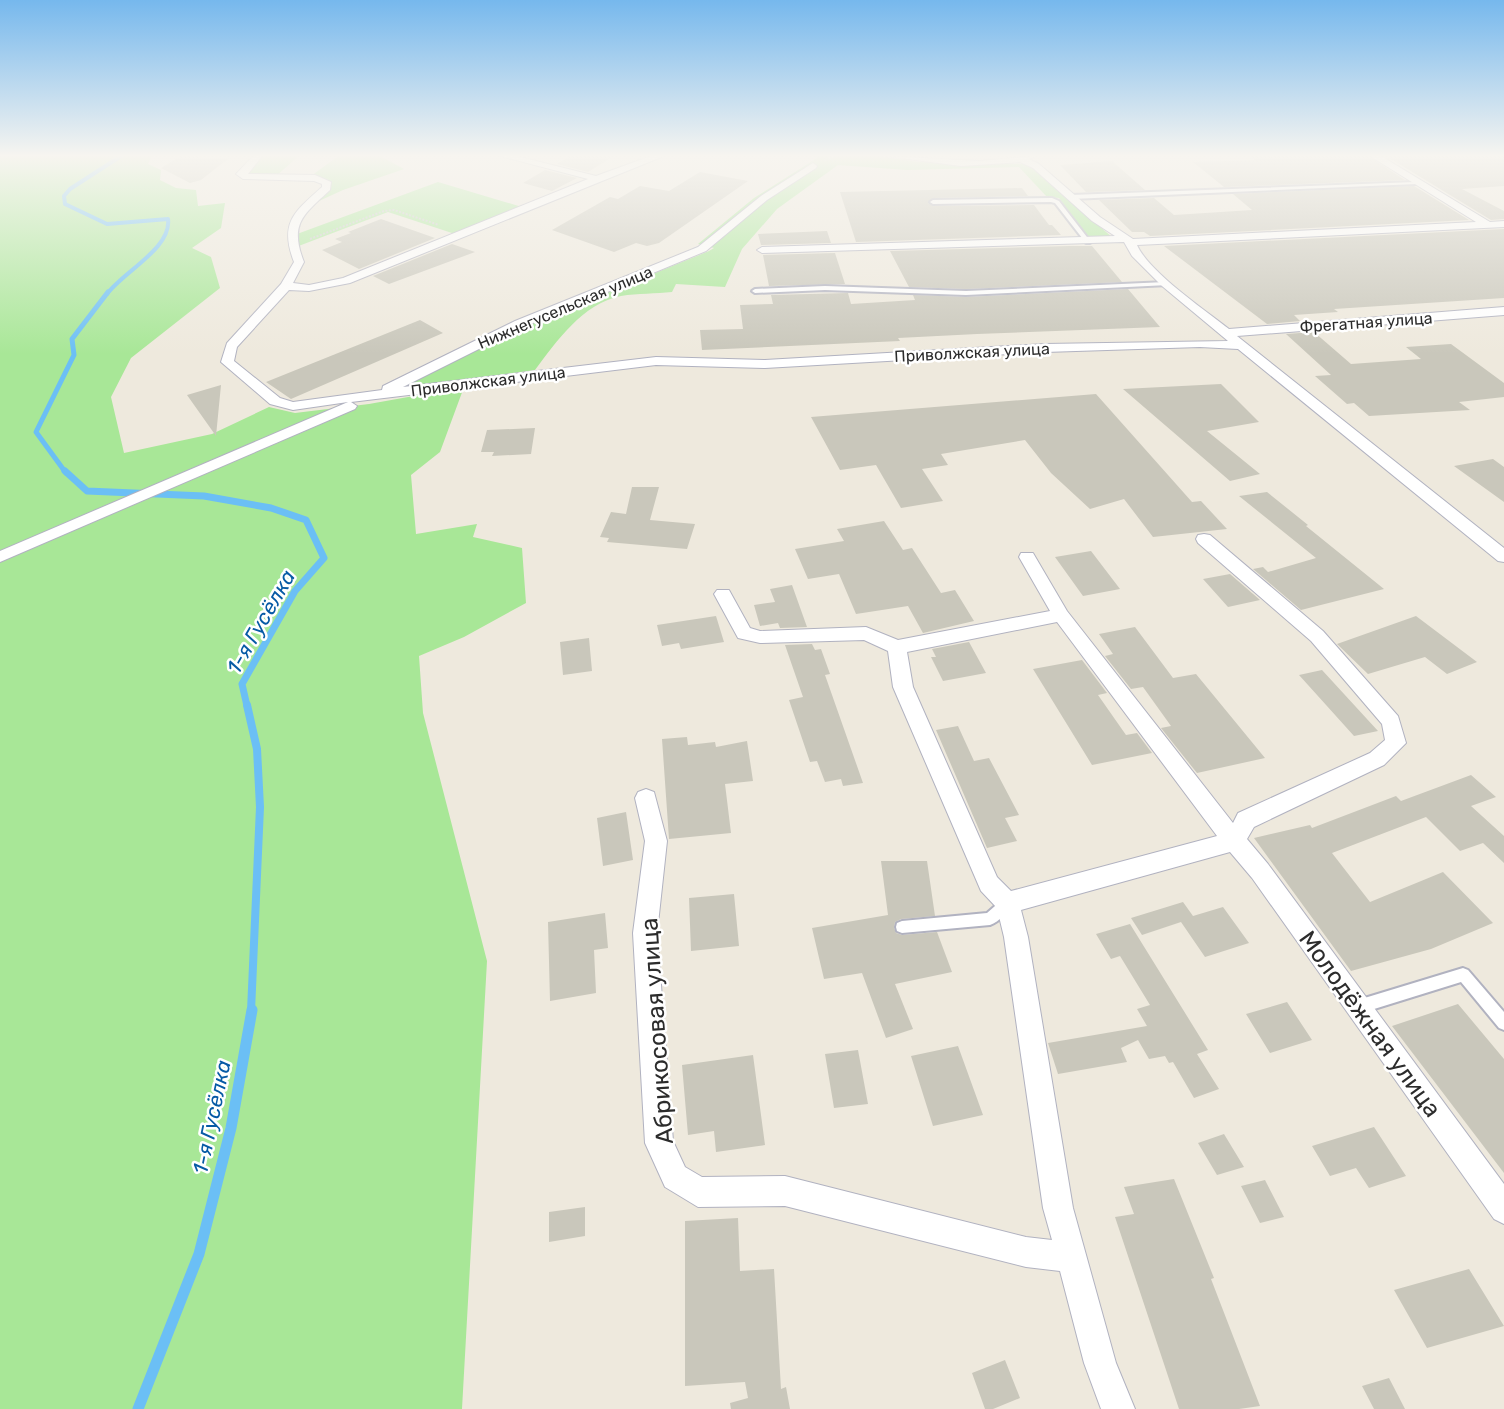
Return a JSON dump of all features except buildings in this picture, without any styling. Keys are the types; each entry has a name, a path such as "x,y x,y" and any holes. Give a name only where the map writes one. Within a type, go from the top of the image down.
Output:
{"street":[{"path":"295,222 292,245 299,262 286,286 231,346 227,362 275,401 293,406 369,398"},
{"path":"286,286 309,288 346,281 491,222"},
{"name":"Нижнегусельская улица","path":"369,398 519,324 702,249 735,222"},
{"path":"1104,222 1128,240 1136,254 1166,284 1504,557"},
{"path":"1482,222 1488,225"},
{"path":"762,250 1088,242 1504,224"},
{"name":"Фрегатная улица","path":"1229,333 1504,311"},
{"path":"1483,313 1504,326"},
{"name":"Приволжская улица","path":"369,398 458,383 656,361 765,364 1045,348 1200,343 1241,345"},
{"path":"0,557 369,398"},
{"path":"1007,903 1234,841 1246,820 1377,759 1396,743 1391,721 1317,636 1204,539"},
{"name":"Молодёжная улица","path":"1027,557 1061,615 1234,841 1260,871 1504,1209"},
{"path":"723,594 744,633 760,637 866,633 897,647 1061,615"},
{"path":"897,647 903,687 989,884 1007,903 1016,937 1058,1208 1100,1363 1118,1409"},
{"name":"Абрикосовая улица","path":"646,798 656,841 645,933 659,1143 675,1177 698,1192 785,1191 1026,1252 1072,1257"}],"lane":[{"path":"1072,222 1088,242"},
{"path":"755,291 825,288 966,292 1166,284"},
{"path":"902,927 990,919 1007,903"},
{"path":"1358,1007 1463,975 1504,1023"}],"path":[{"path":"292,245 355,222"},
{"path":"432,222 466,232"}],"green space":[{"path":"0,222 222,222 221,228 192,248 211,257 220,288 131,358 111,397 124,453 212,434 269,407 295,413 369,404 464,387 440,452 411,475 416,534 477,524 473,537 522,548 526,603 464,637 419,656 423,713 487,961 462,1409 0,1409"},
{"path":"330,222 362,222 296,247 297,234"},
{"path":"418,222 485,222 455,234"},
{"path":"725,222 766,222 742,249 725,287 676,284 672,292 627,295 607,300 582,315 552,347 535,370 404,388 403,385 523,327 714,248 698,244"},
{"path":"1077,222 1094,222 1113,238 1090,240"}],"waterway":[{"name":"1-я Гусёлка","path":"102,222 107,224 134,222"},
{"name":"1-я Гусёлка","path":"107,294 155,250 167,230 168,222"},
{"name":"1-я Гусёлка","path":"66,473 36,432 74,355 72,339 108,292"},
{"name":"1-я Гусёлка","path":"65,471 87,491 204,496 271,508 306,520 324,558 295,591 242,684 247,706"},
{"name":"1-я Гусёлка","path":"247,705 257,749 260,807 251,1011"},
{"name":"1-я Гусёлка","path":"138,1409 199,1254 231,1128 252,1010"}]}
